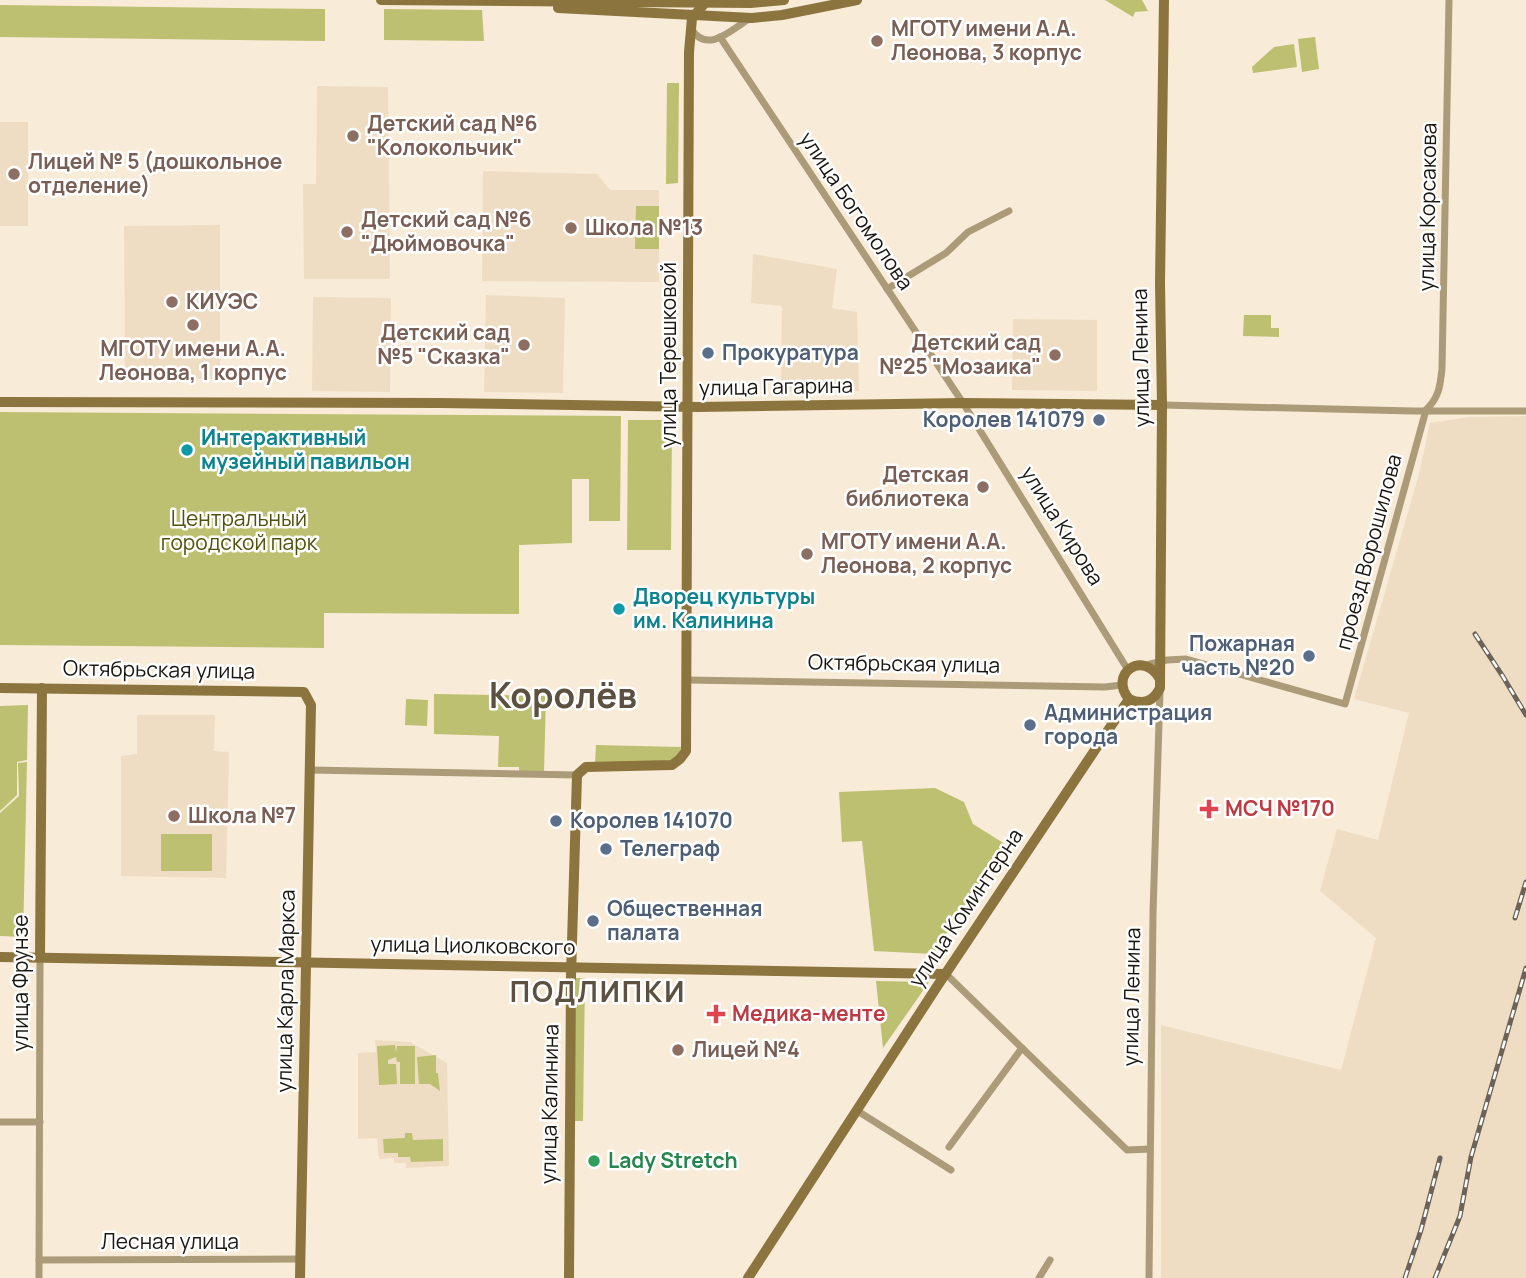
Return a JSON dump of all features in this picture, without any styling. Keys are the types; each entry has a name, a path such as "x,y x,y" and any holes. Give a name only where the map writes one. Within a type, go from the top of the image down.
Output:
{"main road":[{"path":"381,0 705,3 784,0"},
{"path":"535,2 546,8 674,12 694,16 751,18 782,15 857,0"},
{"name":"улица Ленина","path":"1160,684 1160,283 1164,0"},
{"path":"694,16 705,3"},
{"name":"улица Терешковой","path":"577,775 586,766 672,765 686,751 691,30 694,16"},
{"name":"улица Гагарина","path":"0,402 451,403 688,407 963,403 1162,405"},
{"path":"1137,665 1146,665 1155,671 1160,684 1156,697 1138,703 1129,699 1122,685 1123,677 1137,665"},
{"name":"Октябрьская улица","path":"0,688 304,692 311,705"},
{"name":"улица Фрунзе","path":"40,957 42,688"},
{"name":"улица Коминтерна","path":"748,1278 856,1110 1129,699"},
{"name":"улица Карла Маркса","path":"300,1278 311,705"},
{"name":"улица Калинина","path":"569,1278 577,775"},
{"name":"улица Циолковского","path":"0,957 946,974"}],"street":[{"name":"улица Корсакова","path":"1426,410 1437,399 1442,369 1450,0"},
{"path":"691,30 703,41 720,37 751,18"},
{"name":"улица Богомолова","path":"720,37 963,403"},
{"path":"887,289 946,253 968,232 1009,211"},
{"name":"улица Кирова","path":"963,403 1128,670"},
{"name":"улица Гагарина","path":"1162,405 1526,411"},
{"name":"проезд Ворошилова","path":"1159,661 1186,659 1345,704 1426,410"},
{"path":"1146,665 1159,661"},
{"name":"Октябрьская улица","path":"686,680 1105,687 1122,685"},
{"name":"улица Ленина","path":"1149,1278 1153,913 1160,684"},
{"path":"1147,702 1159,716"},
{"path":"309,770 577,775"},
{"name":"улица Фрунзе","path":"39,1278 40,957"},
{"path":"946,974 1127,1150 1150,1149"},
{"path":"948,1147 1022,1048"},
{"path":"856,1110 951,1170"},
{"path":"0,1122 40,1122"},
{"name":"Лесная улица","path":"39,1260 301,1259"},
{"path":"1039,1278 1050,1260"}],"shaded area":[{"path":"317,86 388,87 390,279 304,279 303,184 316,184"},
{"name":"Лицей № 5 (дошкольное отделение)","path":"0,122 28,122 28,226 0,226"},
{"name":"Школа №13","path":"483,171 597,174 610,190 659,190 659,282 482,281"},
{"name":"КИУЭС","path":"220,225 220,379 125,379 124,226"},
{"path":"753,254 837,269 832,308 857,312 859,391 781,392 782,306 751,303"},
{"name":"Детский сад №5 \"Сказка\"","path":"486,295 565,298 563,393 484,392"},
{"path":"313,297 391,298 390,392 312,391"},
{"name":"Детский сад №25 \"Мозаика\"","path":"1013,319 1097,320 1097,391 1012,390"},
{"path":"1526,416 1526,1278 1161,1278 1161,1025 1341,1070 1376,938 1320,891 1337,829 1378,840 1409,713 1354,699 1419,474 1430,423 1469,417"},
{"name":"Школа №7","path":"137,715 215,715 214,751 229,752 226,878 121,876 121,756 137,754"},
{"path":"375,1040 410,1042 447,1063 449,1166 406,1168 406,1163 394,1163 394,1158 379,1159 377,1138 358,1139 358,1053 376,1052"}],"green space":[{"path":"1105,0 1142,0 1148,11 1135,12 1133,17"},
{"path":"0,5 325,9 325,41 0,37"},
{"path":"384,9 482,10 484,41 384,40"},
{"path":"1315,37 1319,69 1302,72 1298,39"},
{"path":"1294,44 1297,67 1253,73 1252,67 1274,47"},
{"path":"667,83 679,83 678,183 666,184"},
{"path":"636,206 659,206 659,249 635,249"},
{"path":"1244,315 1271,315 1271,328 1279,328 1279,337 1243,336"},
{"name":"Центральный городской парк","path":"0,412 621,416 620,521 589,521 589,479 572,479 572,543 519,545 519,614 324,613 324,648 0,645"},
{"path":"628,420 672,420 671,550 627,550"},
{"path":"434,694 546,696 544,772 519,772 519,767 498,767 499,736 434,734"},
{"path":"406,699 428,700 427,726 405,725"},
{"path":"28,705 27,760 17,762 17,795 0,811 0,706"},
{"path":"596,745 681,747 680,754 671,762 595,763"},
{"path":"27,762 23,937 0,936 0,813 19,796 18,763"},
{"path":"935,788 964,802 973,824 1005,844 933,954 874,951 862,841 842,842 839,792"},
{"path":"161,834 212,834 212,871 161,871"},
{"path":"574,978 585,978 583,1121 572,1121"},
{"path":"876,981 929,982 883,1048"},
{"path":"395,1045 396,1052 397,1046 415,1046 415,1084 400,1084 400,1062 397,1062 396,1057 388,1060 388,1064 396,1064 397,1084 379,1085 377,1046"},
{"path":"436,1055 440,1091 430,1084 419,1084 417,1057"},
{"path":"405,1133 412,1133 413,1140 443,1139 443,1161 411,1162 410,1157 398,1157 398,1153 384,1153 383,1139 405,1138"}],"railway":[{"path":"1475,634 1526,715"},
{"path":"1515,918 1526,882"},
{"path":"1435,1278 1460,1216 1471,1157 1526,968"},
{"path":"1405,1278 1440,1158"}],"place":[{"name":"МГОТУ имени А.А. Леонова, 3 корпус","path":"877,41"},
{"name":"Детский сад №6 \"Колокольчик\"","path":"353,136"},
{"name":"Лицей № 5 (дошкольное отделение)","path":"14,174"},
{"name":"Школа №13","path":"571,228"},
{"name":"Детский сад №6 \"Дюймовочка\"","path":"347,232"},
{"name":"КИУЭС","path":"172,302"},
{"name":"МГОТУ имени А.А. Леонова, 1 корпус","path":"193,325"},
{"name":"Детский сад №5 \"Сказка\"","path":"524,345"},
{"name":"Прокуратура","path":"708,353"},
{"name":"Детский сад №25 \"Мозаика\"","path":"1055,355"},
{"name":"Королев 141079","path":"1099,420"},
{"name":"Интерактивный музейный павильон","path":"187,450"},
{"name":"Детская библиотека","path":"983,487"},
{"name":"МГОТУ имени А.А. Леонова, 2 корпус","path":"807,554"},
{"name":"Дворец культуры им. Калинина","path":"619,609"},
{"name":"Пожарная часть №20","path":"1309,656"},
{"name":"Администрация города","path":"1030,725"},
{"name":"МСЧ №170","path":"1209,809"},
{"name":"Школа №7","path":"174,816"},
{"name":"Королев 141070","path":"556,821"},
{"name":"Телеграф","path":"606,849"},
{"name":"Общественная палата","path":"593,921"},
{"name":"Медика-менте","path":"716,1014"},
{"name":"Лицей №4","path":"678,1050"},
{"name":"Lady Stretch","path":"594,1161"}],"district":[{"name":"Королёв","path":"563,696"},
{"name":"ПОДЛИПКИ","path":"598,992"}]}
